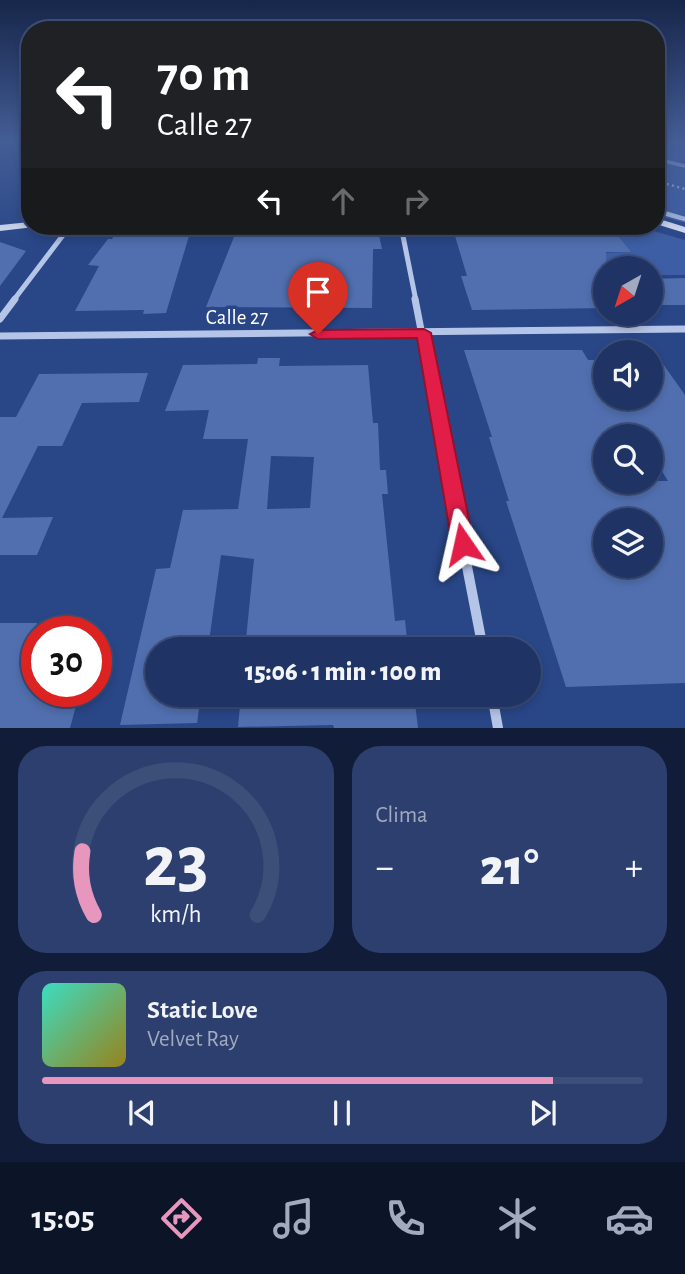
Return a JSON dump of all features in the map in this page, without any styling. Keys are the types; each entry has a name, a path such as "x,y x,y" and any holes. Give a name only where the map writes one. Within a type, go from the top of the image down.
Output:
{"main road":[{"path":"665,224 685,230"},
{"path":"0,228 21,226"}],"street":[{"path":"0,319 63,235"},
{"path":"403,235 481,637"},
{"name":"Calle 27","path":"0,336 685,329"},
{"path":"494,707 498,728"}],"lane":[{"path":"665,213 685,219"}],"path":[{"path":"665,183 685,189"}],"shaded area":[{"path":"665,176 685,176 685,223 665,217"},
{"path":"665,234 685,240 685,275 663,275 663,256 593,256 593,264 560,254 630,252 616,235"}],"building":[{"path":"114,235 189,235 166,313 143,314 144,310 75,311 99,266 88,265 108,239 112,239"},
{"path":"379,235 382,249 373,249 372,308 206,307 234,237"},
{"path":"455,235 617,235 631,252 606,252 606,256 593,256 593,308 472,310 461,276 467,276"},
{"path":"0,242 26,251 0,286"},
{"path":"685,278 685,305 663,305 663,279"},
{"path":"464,350 582,350 588,360 593,360 593,410 663,410 663,364 685,395 685,683 566,687 506,501 509,501 489,437 492,437"},
{"path":"258,358 280,358 279,366 368,365 373,423 378,423 380,470 386,470 388,494 382,494 395,621 405,620 407,637 246,637 254,559 221,555 210,637 145,637 145,707 199,707 197,723 120,725 156,569 170,568 183,510 238,509 248,439 203,439 209,410 165,411 183,365 257,364","holes":["271,456 314,457 310,508 267,509"]},
{"path":"148,373 139,402 82,403 62,446 38,446 2,518 53,517 37,555 0,555 0,417 16,417 39,374"},
{"path":"0,623 21,623 21,707 76,707 70,728 0,728"},
{"path":"240,707 415,707 418,728 334,728 333,725 238,727"}],"route":[{"path":"318,334 424,333 463,544"}]}
